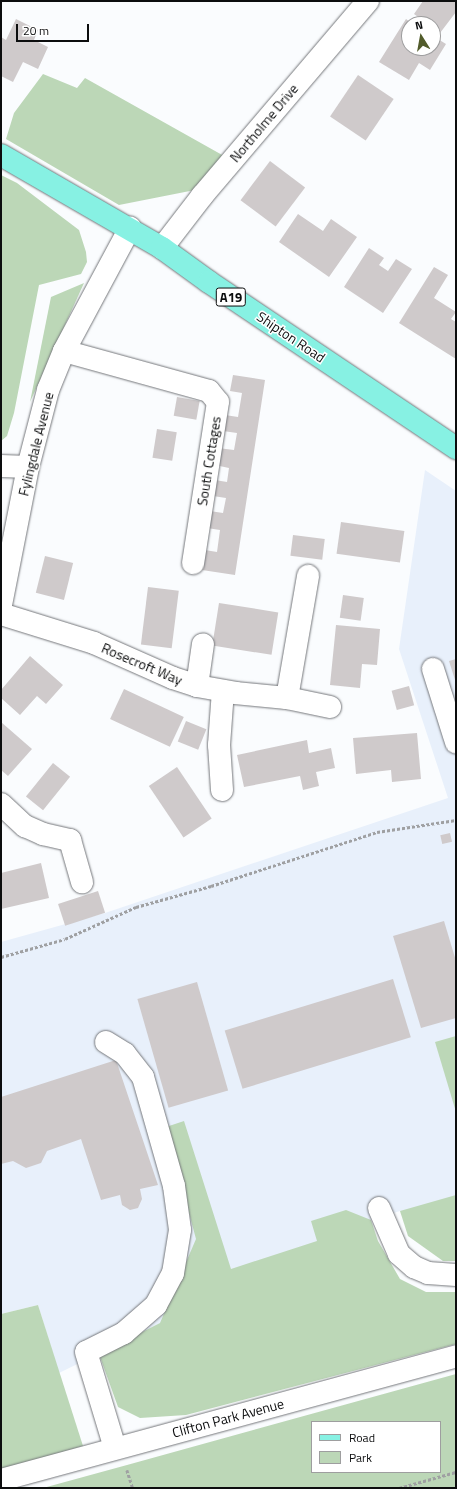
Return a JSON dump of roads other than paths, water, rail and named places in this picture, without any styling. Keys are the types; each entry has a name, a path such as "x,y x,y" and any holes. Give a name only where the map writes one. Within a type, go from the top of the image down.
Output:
{"main road":[{"name":"Shipton Road","path":"1,156 130,228 162,248 209,282 456,448"}],"street":[{"name":"Northolme Drive","path":"162,248 202,196 368,1"},
{"name":"Fylingdale Avenue","path":"1,605 28,467 48,390 64,351 130,228"},
{"name":"South Cottages","path":"64,351 208,391 218,402 193,563"},
{"path":"1,466 28,467"},
{"path":"287,698 308,576"},
{"name":"Rosecroft Way","path":"1,614 94,643 173,678 197,686 223,691 287,698 330,707"},
{"path":"197,686 203,644"},
{"path":"433,669 456,742"},
{"path":"222,790 219,745 223,691"},
{"path":"1,804 25,826 43,834 70,840 82,882"},
{"path":"106,1042 125,1054 142,1077 174,1186 180,1230 173,1273 156,1305 124,1333 86,1352 115,1448"},
{"path":"379,1208 399,1254 414,1267 428,1273 456,1275"},
{"name":"Clifton Park Avenue","path":"1,1480 456,1356"}]}
